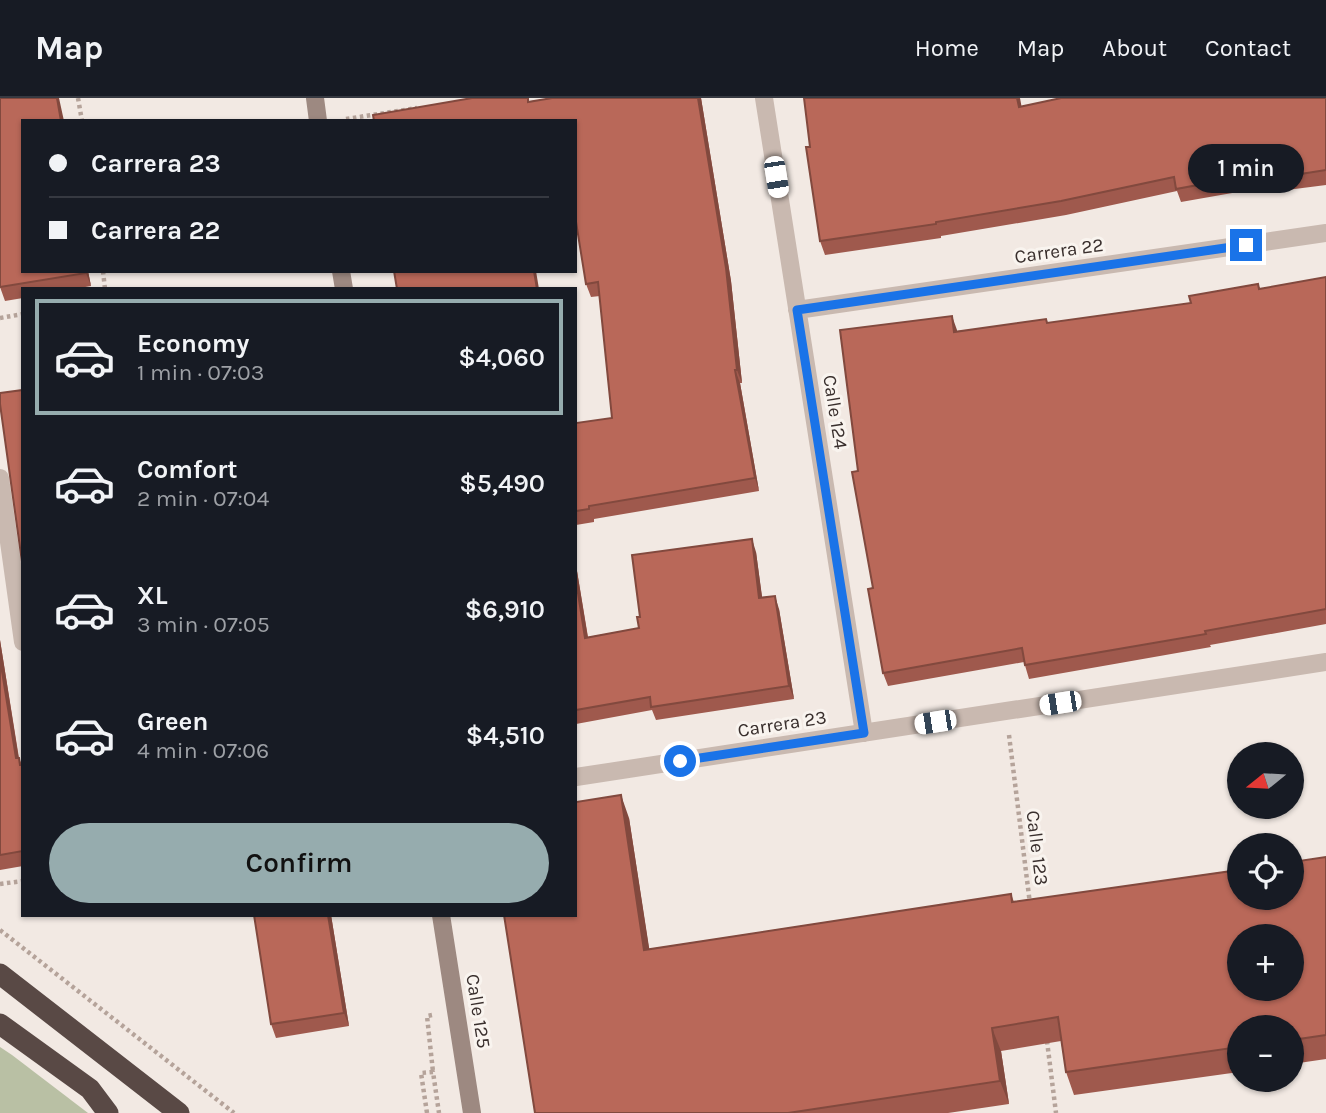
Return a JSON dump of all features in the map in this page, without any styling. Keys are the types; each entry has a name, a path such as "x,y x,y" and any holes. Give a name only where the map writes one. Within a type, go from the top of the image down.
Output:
{"highway":[{"path":"0,974 179,1113"},
{"path":"0,1024 90,1089 108,1113"}],"street":[{"path":"315,98 318,119"},
{"name":"Calle 124","path":"764,98 864,733"},
{"name":"Carrera 22","path":"797,310 1326,233"},
{"path":"0,478 21,628"},
{"name":"Carrera 23","path":"577,777 1326,662"},
{"name":"Calle 125","path":"442,917 472,1113"}],"path":[{"path":"79,98 82,119"},
{"path":"346,118 426,106"},
{"path":"0,318 21,314"},
{"name":"Calle 123","path":"1006,711 1030,904"},
{"path":"0,884 21,881"},
{"path":"0,930 234,1113"},
{"path":"427,1016 439,1113"},
{"path":"1045,1029 1056,1113"},
{"path":"426,1113 421,1073 433,1072"}],"green space":[{"path":"0,1047 12,1055 88,1113 0,1113"}],"building":[{"path":"0,98 57,98 61,119 21,119 21,273 86,273 0,287"},
{"path":"472,98 528,98 528,102 552,98 698,98 726,268 735,370 755,478 589,506 589,509 577,511 577,423 612,418 598,282 586,284 577,228 577,119 374,119 373,115"},
{"path":"804,98 1017,98 1019,107 1061,98 1326,98 1326,170 1275,178 1274,171 1176,189 1174,177 936,224 820,241 806,147 810,147"},
{"path":"394,273 534,273 537,287 397,287"},
{"path":"1326,277 1326,609 1205,631 1206,634 1025,665 1022,648 883,673 868,589 873,588 852,472 858,471 840,330 952,316 954,332 1046,319 1047,323 1191,303 1189,296 1258,284 1259,289"},
{"path":"21,390 21,555 0,404 0,393"},
{"path":"752,539 759,598 775,596 789,686 651,707 650,697 577,710 577,586 585,638 639,628 632,555"},
{"path":"0,659 16,758 19,758 21,765 21,851 0,855"},
{"path":"621,795 644,950 1011,894 1012,902 1227,872 1227,910 1304,910 1304,860 1326,857 1326,1035 1304,1038 1304,1015 1227,1015 1227,1049 1066,1072 1058,1017 992,1028 1000,1081 788,1113 535,1113 504,917 577,917 577,802"},
{"path":"254,917 328,917 344,1013 271,1024"}],"route":[{"path":"680,761 864,733 797,310 1246,245"}]}
